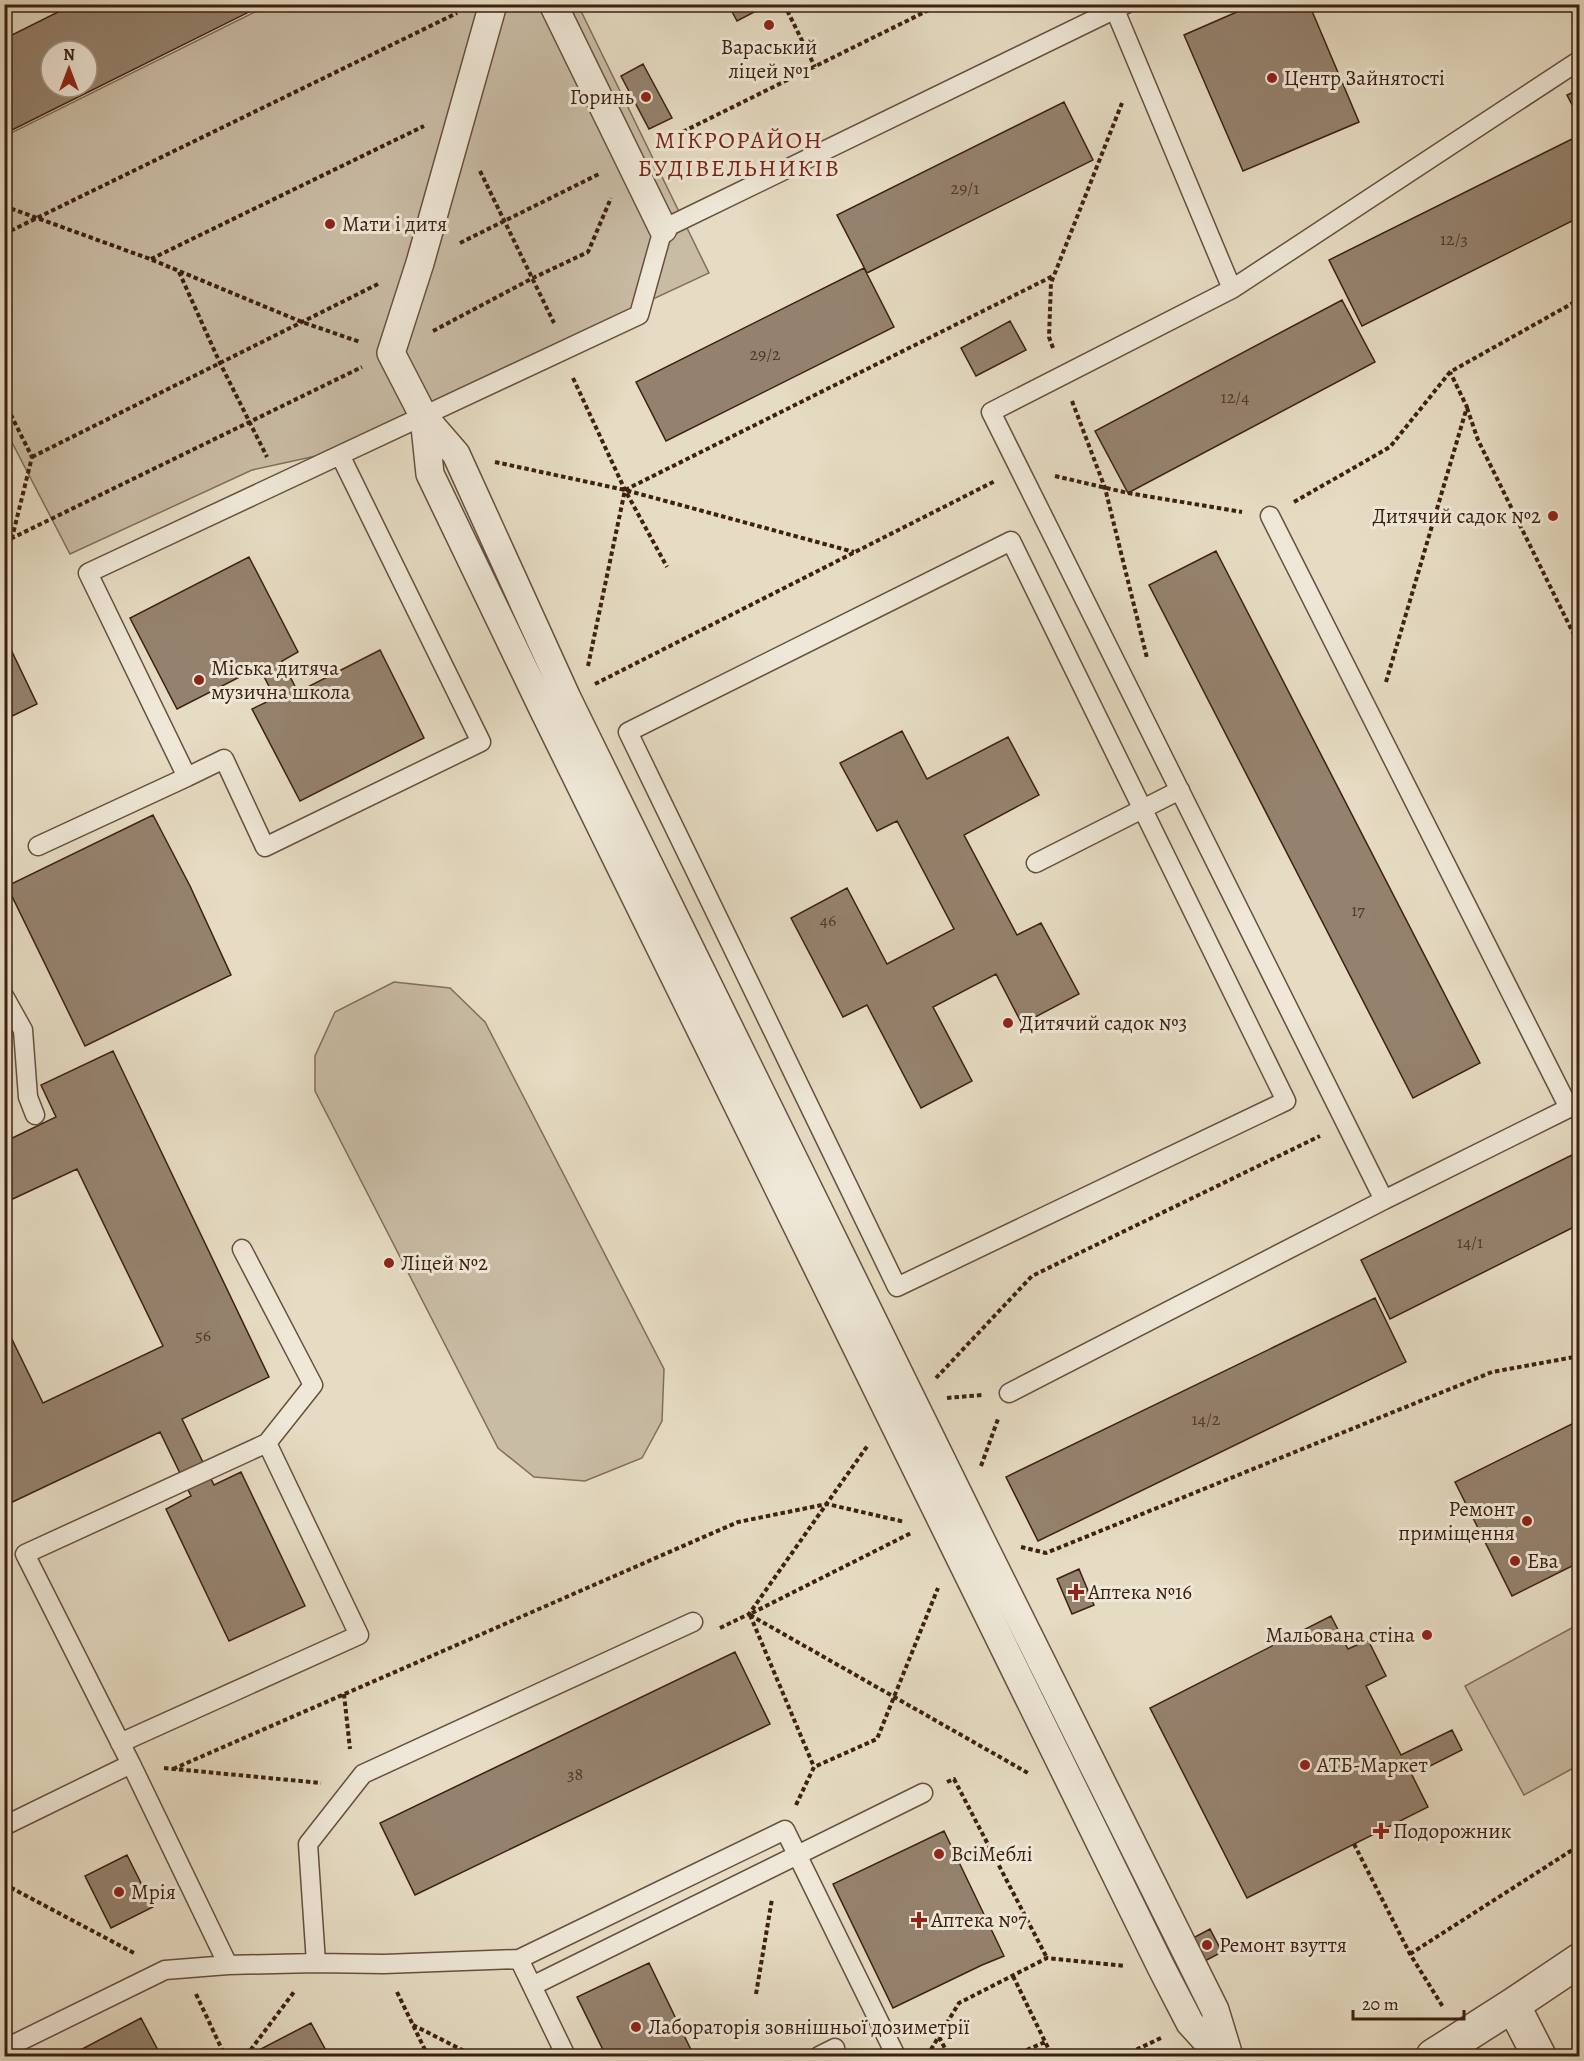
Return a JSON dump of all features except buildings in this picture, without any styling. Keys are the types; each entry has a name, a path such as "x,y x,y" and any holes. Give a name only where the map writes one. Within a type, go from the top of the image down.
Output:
{"street":[{"path":"493,4 420,263 391,353 424,417 456,454 575,694 978,1534 1215,2010 1229,2056"},
{"path":"553,4 663,229"},
{"path":"424,417 430,474 890,1414 932,1522 955,1547 1190,2023 1220,2056"},
{"path":"1433,2056 1580,1960"},
{"path":"1513,2005 1539,2056"}],"lane":[{"path":"187,777 88,573 639,315 663,229 1120,7 1137,66 1232,289"},
{"path":"1384,1200 991,412 1232,289 1580,60"},
{"path":"38,846 224,759 265,847 482,742 340,455"},
{"path":"1009,1393 1384,1200 1574,1106 1374,723 1270,516"},
{"path":"1011,541 1142,810 1286,1101 897,1287 628,732 1011,541"},
{"path":"1036,863 1180,790"},
{"path":"4,996 23,1030 28,1097 36,1115"},
{"path":"228,1965 131,1764 25,1554 267,1443 313,1385 242,1249"},
{"path":"120,1743 359,1635 267,1443"},
{"path":"316,1963 308,1844 363,1774 693,1622"},
{"path":"4,1826 131,1764"},
{"path":"532,1986 923,1793"},
{"path":"4,2049 165,1970 228,1965 384,1964 519,1959 785,1830 896,2056"},
{"path":"519,1959 566,2056"}],"path":[{"path":"784,4 814,67"},
{"path":"32,457 941,4"},
{"path":"4,234 464,10"},
{"path":"1137,66 1051,283 1050,337 1105,488 1148,662"},
{"path":"150,259 463,107"},
{"path":"4,542 391,353 533,278 588,252 628,159"},
{"path":"4,206 150,259 302,322 391,353"},
{"path":"179,271 220,363 280,484"},
{"path":"575,694 626,490 1054,275"},
{"path":"575,694 1019,468 1105,488 1270,516 1390,447 1450,372 1580,299"},
{"path":"1450,372 1467,407 1478,440 1580,648"},
{"path":"4,401 32,457 12,538"},
{"path":"1374,723 1467,407"},
{"path":"456,454 626,490 855,552"},
{"path":"914,1401 1032,1276 1346,1124"},
{"path":"978,1534 1046,1553 1492,1372 1580,1356"},
{"path":"914,1401 1009,1393 965,1506"},
{"path":"750,1614 890,1414"},
{"path":"173,1769 738,1522 826,1504 932,1522"},
{"path":"693,1622 710,1632 932,1522"},
{"path":"785,1830 814,1767 877,1739 955,1547"},
{"path":"750,1614 1029,1774"},
{"path":"750,1614 814,1767"},
{"path":"131,1764 354,1786 344,1694"},
{"path":"923,1793 954,1779 1047,1958"},
{"path":"1354,1844 1410,1954 1462,2038"},
{"path":"1410,1954 1580,1845"},
{"path":"756,1994 777,1865"},
{"path":"4,1884 165,1970"},
{"path":"927,2056 959,2003 1047,1958 1162,1969"},
{"path":"246,2056 316,1963"},
{"path":"384,1964 428,2056"},
{"path":"184,1968 225,2056"},
{"path":"1013,1976 1052,2056"},
{"path":"413,2025 474,2056"},
{"path":"939,2036 948,2056"},
{"path":"1013,2056 1045,2042"}],"shaded area":[{"path":"269,5 578,5 709,273 316,456 252,470 70,554 5,429 5,136 80,99 99,99 99,89"},
{"path":"394,982 450,988 485,1022 664,1369 662,1421 642,1458 585,1481 534,1477 498,1448 315,1091 315,1056 335,1012"},
{"path":"1579,1624 1579,1765 1524,1795 1465,1686"}],"place":[{"name":"Вараський ліцей №1","path":"769,25"},
{"name":"Центр Зайнятості","path":"1272,78"},
{"name":"Горинь","path":"646,97"},
{"name":"Мати і дитя","path":"330,224"},
{"name":"Дитячий садок №2","path":"1553,516"},
{"name":"Міська дитяча музична школа","path":"199,680"},
{"name":"Дитячий садок №3","path":"1008,1023"},
{"name":"Ліцей №2","path":"389,1263"},
{"name":"Ремонт приміщення","path":"1527,1521"},
{"name":"Ева","path":"1515,1561"},
{"name":"Аптека №16","path":"1076,1592"},
{"name":"Мальована стіна","path":"1427,1635"},
{"name":"АТБ-Маркет","path":"1305,1765"},
{"name":"Подорожник","path":"1381,1831"},
{"name":"ВсіМеблі","path":"939,1854"},
{"name":"Мрія","path":"119,1892"},
{"name":"Аптека №7","path":"919,1920"},
{"name":"Ремонт взуття","path":"1207,1945"},
{"name":"Лабораторія зовнішньої дозиметрії","path":"636,2027"}],"district":[{"name":"МІКРОРАЙОН БУДІВЕЛЬНИКІВ","path":"739,154"}]}
